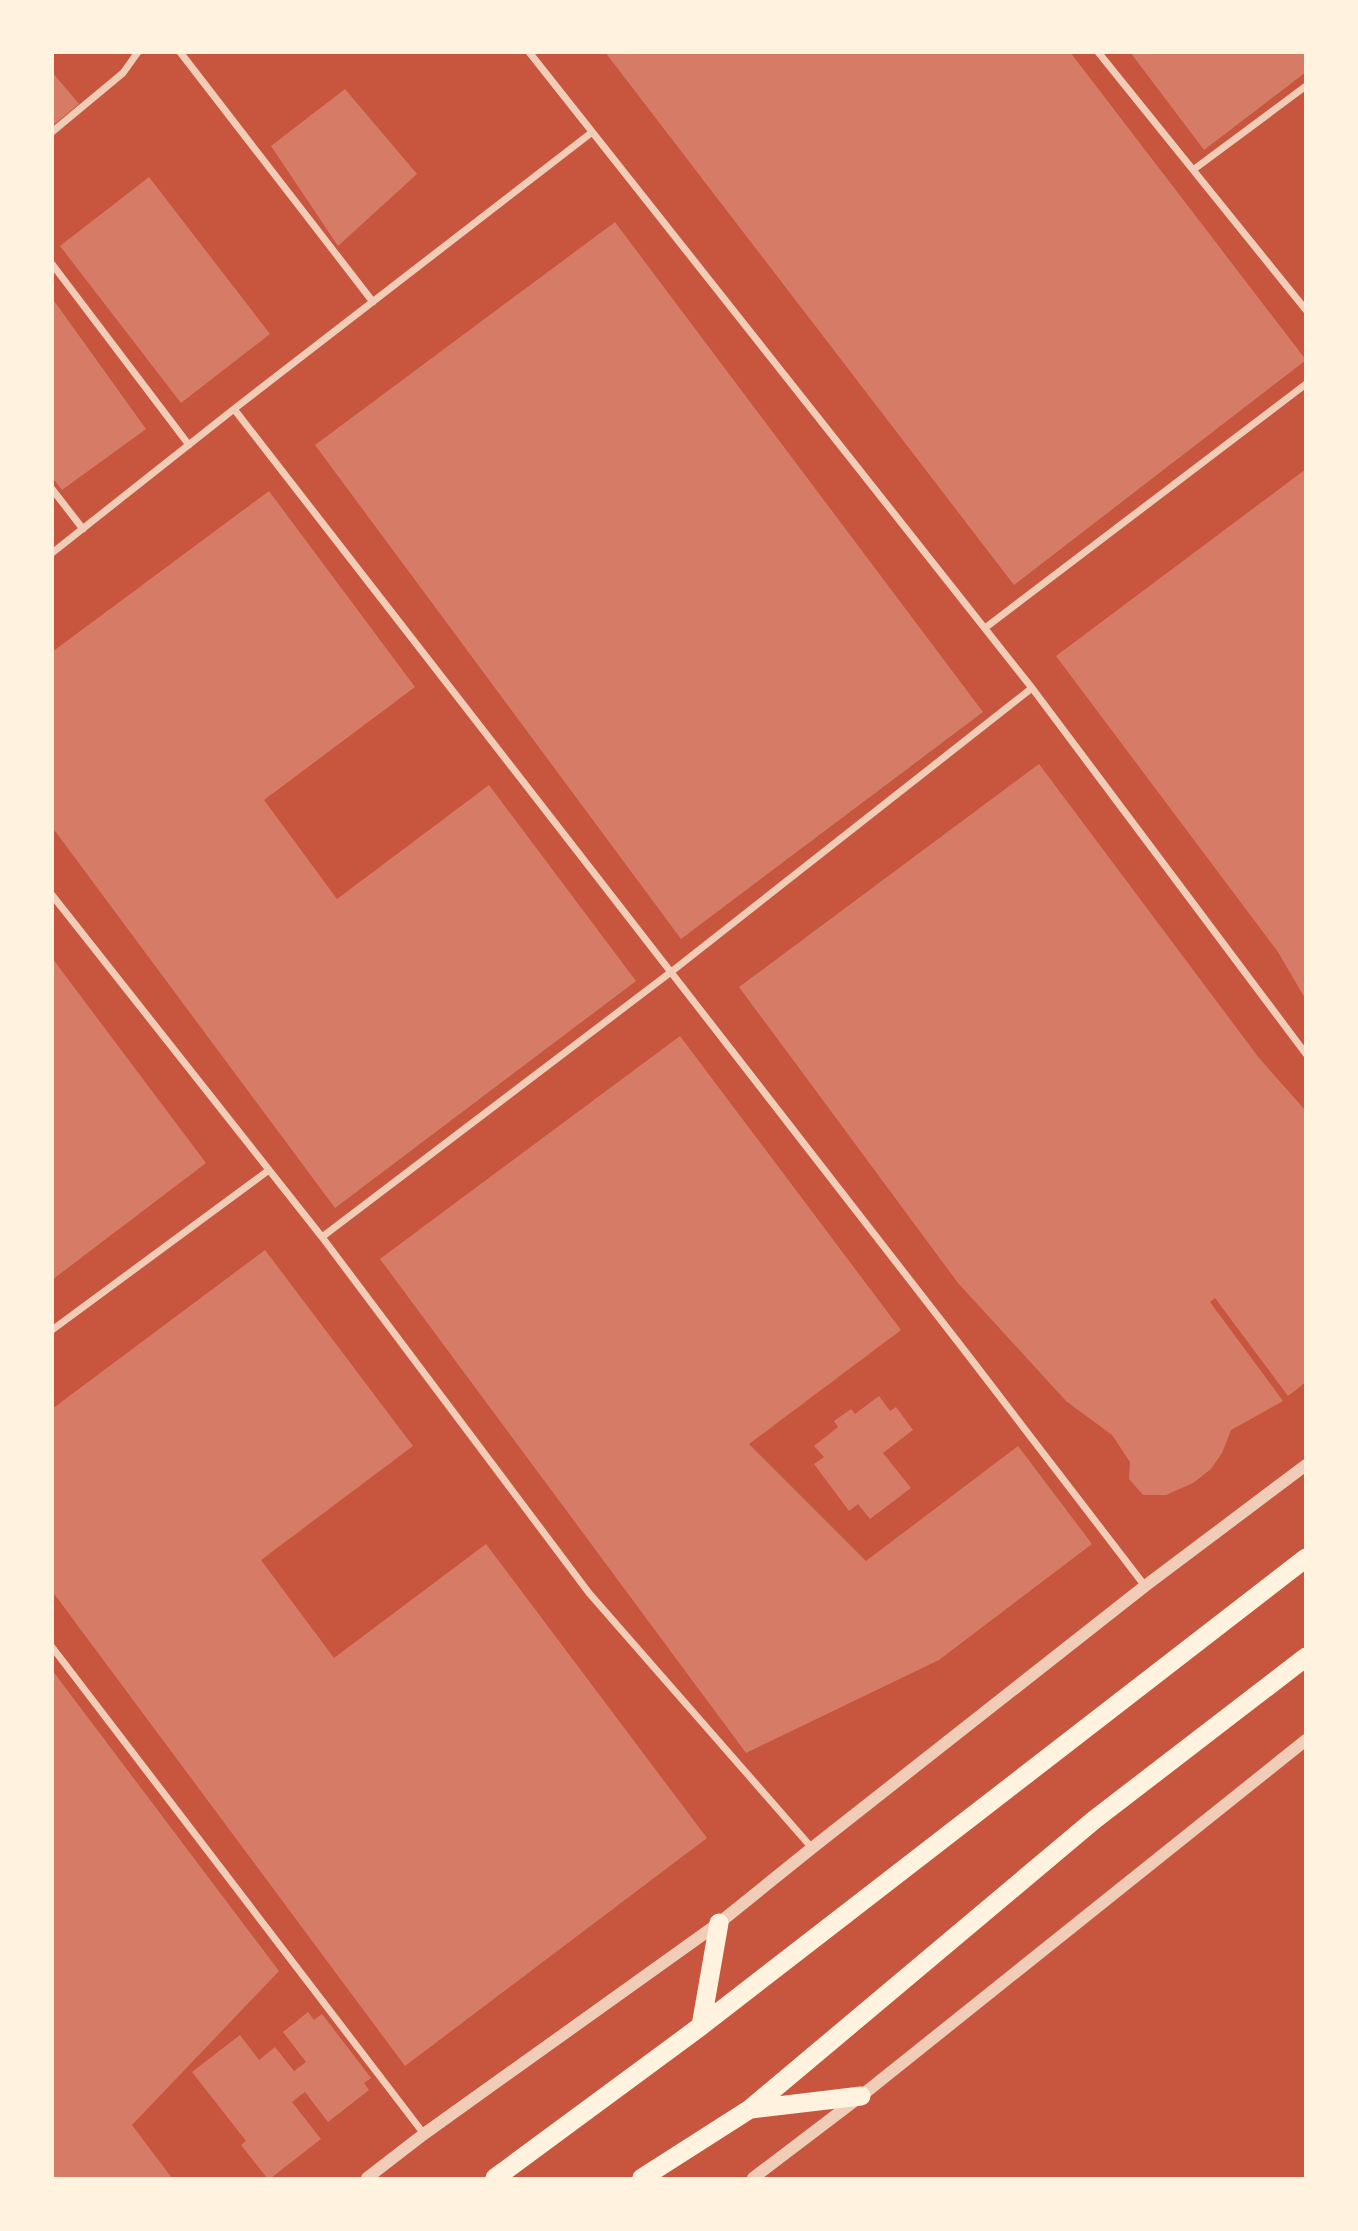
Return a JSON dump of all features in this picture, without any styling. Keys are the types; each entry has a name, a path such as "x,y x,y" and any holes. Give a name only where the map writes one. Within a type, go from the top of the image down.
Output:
{"highway":[{"path":"495,2179 701,2026 1306,1558"},
{"path":"642,2179 750,2109 1094,1820 1306,1657"},
{"path":"701,2026 719,1923"},
{"path":"750,2109 861,2096"}],"street":[{"path":"52,132 123,73 138,52"},
{"path":"180,52 373,302"},
{"path":"529,52 1032,688 1306,1054"},
{"path":"1098,52 1306,310"},
{"path":"1193,170 1306,86"},
{"path":"52,553 591,133"},
{"path":"52,264 189,445"},
{"path":"985,628 1306,384"},
{"path":"234,409 968,1354 1144,1586"},
{"path":"52,489 83,529"},
{"path":"322,1237 671,972 1032,688"},
{"path":"52,895 322,1237 589,1593 812,1848"},
{"path":"52,1330 269,1170"},
{"path":"367,2179 424,2134 719,1923 1144,1586 1306,1465"},
{"path":"52,1647 424,2134"},
{"path":"753,2179 861,2096 1306,1740"}],"building":[{"path":"605,52 1070,52 1306,360 1014,585"},
{"path":"1130,52 1306,52 1306,72 1204,150"},
{"path":"52,72 79,104 52,126"},
{"path":"345,89 417,174 338,246 271,146"},
{"path":"149,177 270,334 181,403 60,246"},
{"path":"615,222 983,712 681,939 315,445"},
{"path":"52,298 146,429 62,490 52,477"},
{"path":"1306,469 1306,1000 1278,952 1056,656"},
{"path":"269,491 415,687 264,800 337,899 489,785 636,981 335,1208 52,827 52,652"},
{"path":"1039,764 1259,1058 1306,1111 1306,1382 1288,1396 1215,1298 1210,1302 1283,1401 1231,1430 1222,1453 1211,1469 1193,1483 1166,1495 1143,1495 1129,1479 1130,1462 1112,1435 1066,1401 958,1283 739,987"},
{"path":"52,958 206,1163 52,1280"},
{"path":"680,1036 901,1330 749,1444 866,1561 1018,1446 1092,1544 939,1660 746,1753 380,1259"},
{"path":"265,1250 413,1446 261,1560 334,1658 486,1544 707,1838 405,2066 52,1591 52,1409"},
{"path":"879,1396 890,1411 896,1407 913,1430 883,1453 911,1488 870,1519 858,1504 849,1511 814,1464 824,1457 814,1446 838,1427 834,1421 851,1409 855,1414"},
{"path":"52,1670 279,1971 132,2125 172,2178 52,2178"},
{"path":"308,2012 314,2020 322,2014 371,2078 364,2083 369,2090 328,2122 305,2092 292,2102 321,2139 271,2178 267,2178 241,2145 246,2141 192,2072 240,2035 259,2060 275,2047 294,2071 306,2062 283,2032"}]}
